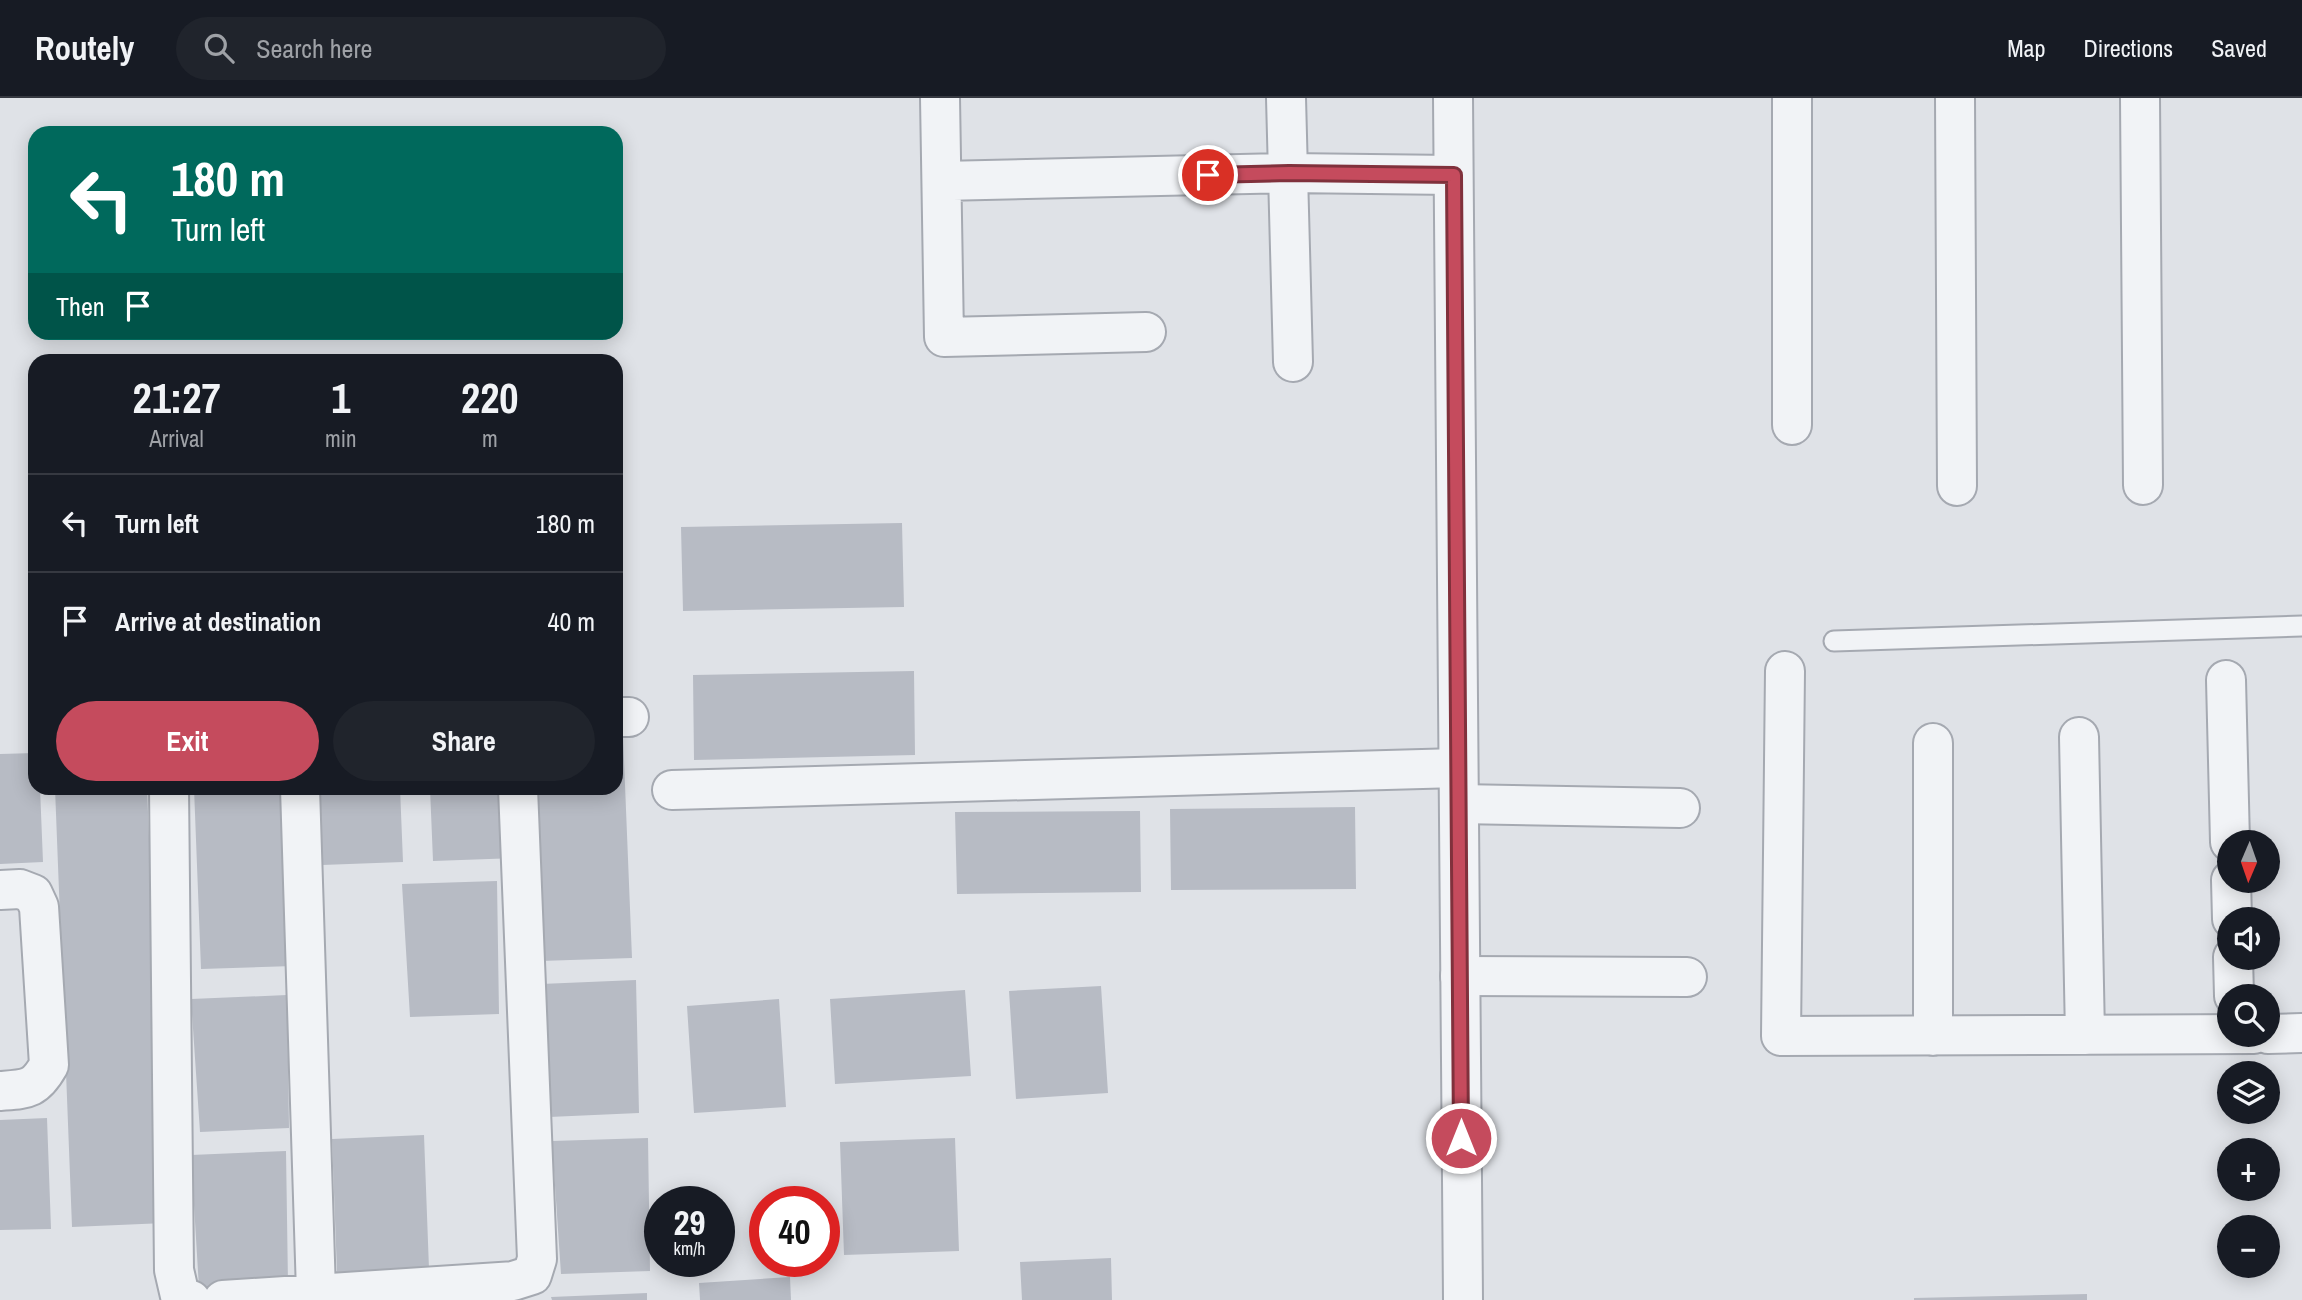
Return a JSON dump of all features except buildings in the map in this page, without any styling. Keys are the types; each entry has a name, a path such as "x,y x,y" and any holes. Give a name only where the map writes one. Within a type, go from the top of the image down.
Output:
{"street":[{"path":"940,98 944,337 1146,332"},
{"path":"1286,98 1293,362"},
{"path":"1453,98 1463,1300"},
{"path":"1792,98 1792,425"},
{"path":"1955,98 1957,486"},
{"path":"2140,98 2143,485"},
{"path":"942,181 1289,173 1454,175"},
{"path":"1785,671 1782,1036 2217,1035"},
{"path":"2226,680 2230,830"},
{"path":"2079,737 2085,1035"},
{"path":"1933,743 1933,1036"},
{"path":"671,790 1458,786 1679,808"},
{"path":"169,795 174,1270 180,1296 191,1300"},
{"path":"300,795 316,1293"},
{"path":"223,1300 316,1293 425,1293 532,1275 537,1259 517,795"},
{"path":"0,890 20,889 33,894 38,906 49,1065 40,1081 23,1089 0,1091"},
{"path":"1460,976 1687,977"},
{"path":"2280,1034 2302,1033"}],"lane":[{"path":"1834,641 2302,626"}],"route":[{"path":"1208,175 1454,175 1461,1138"}]}
